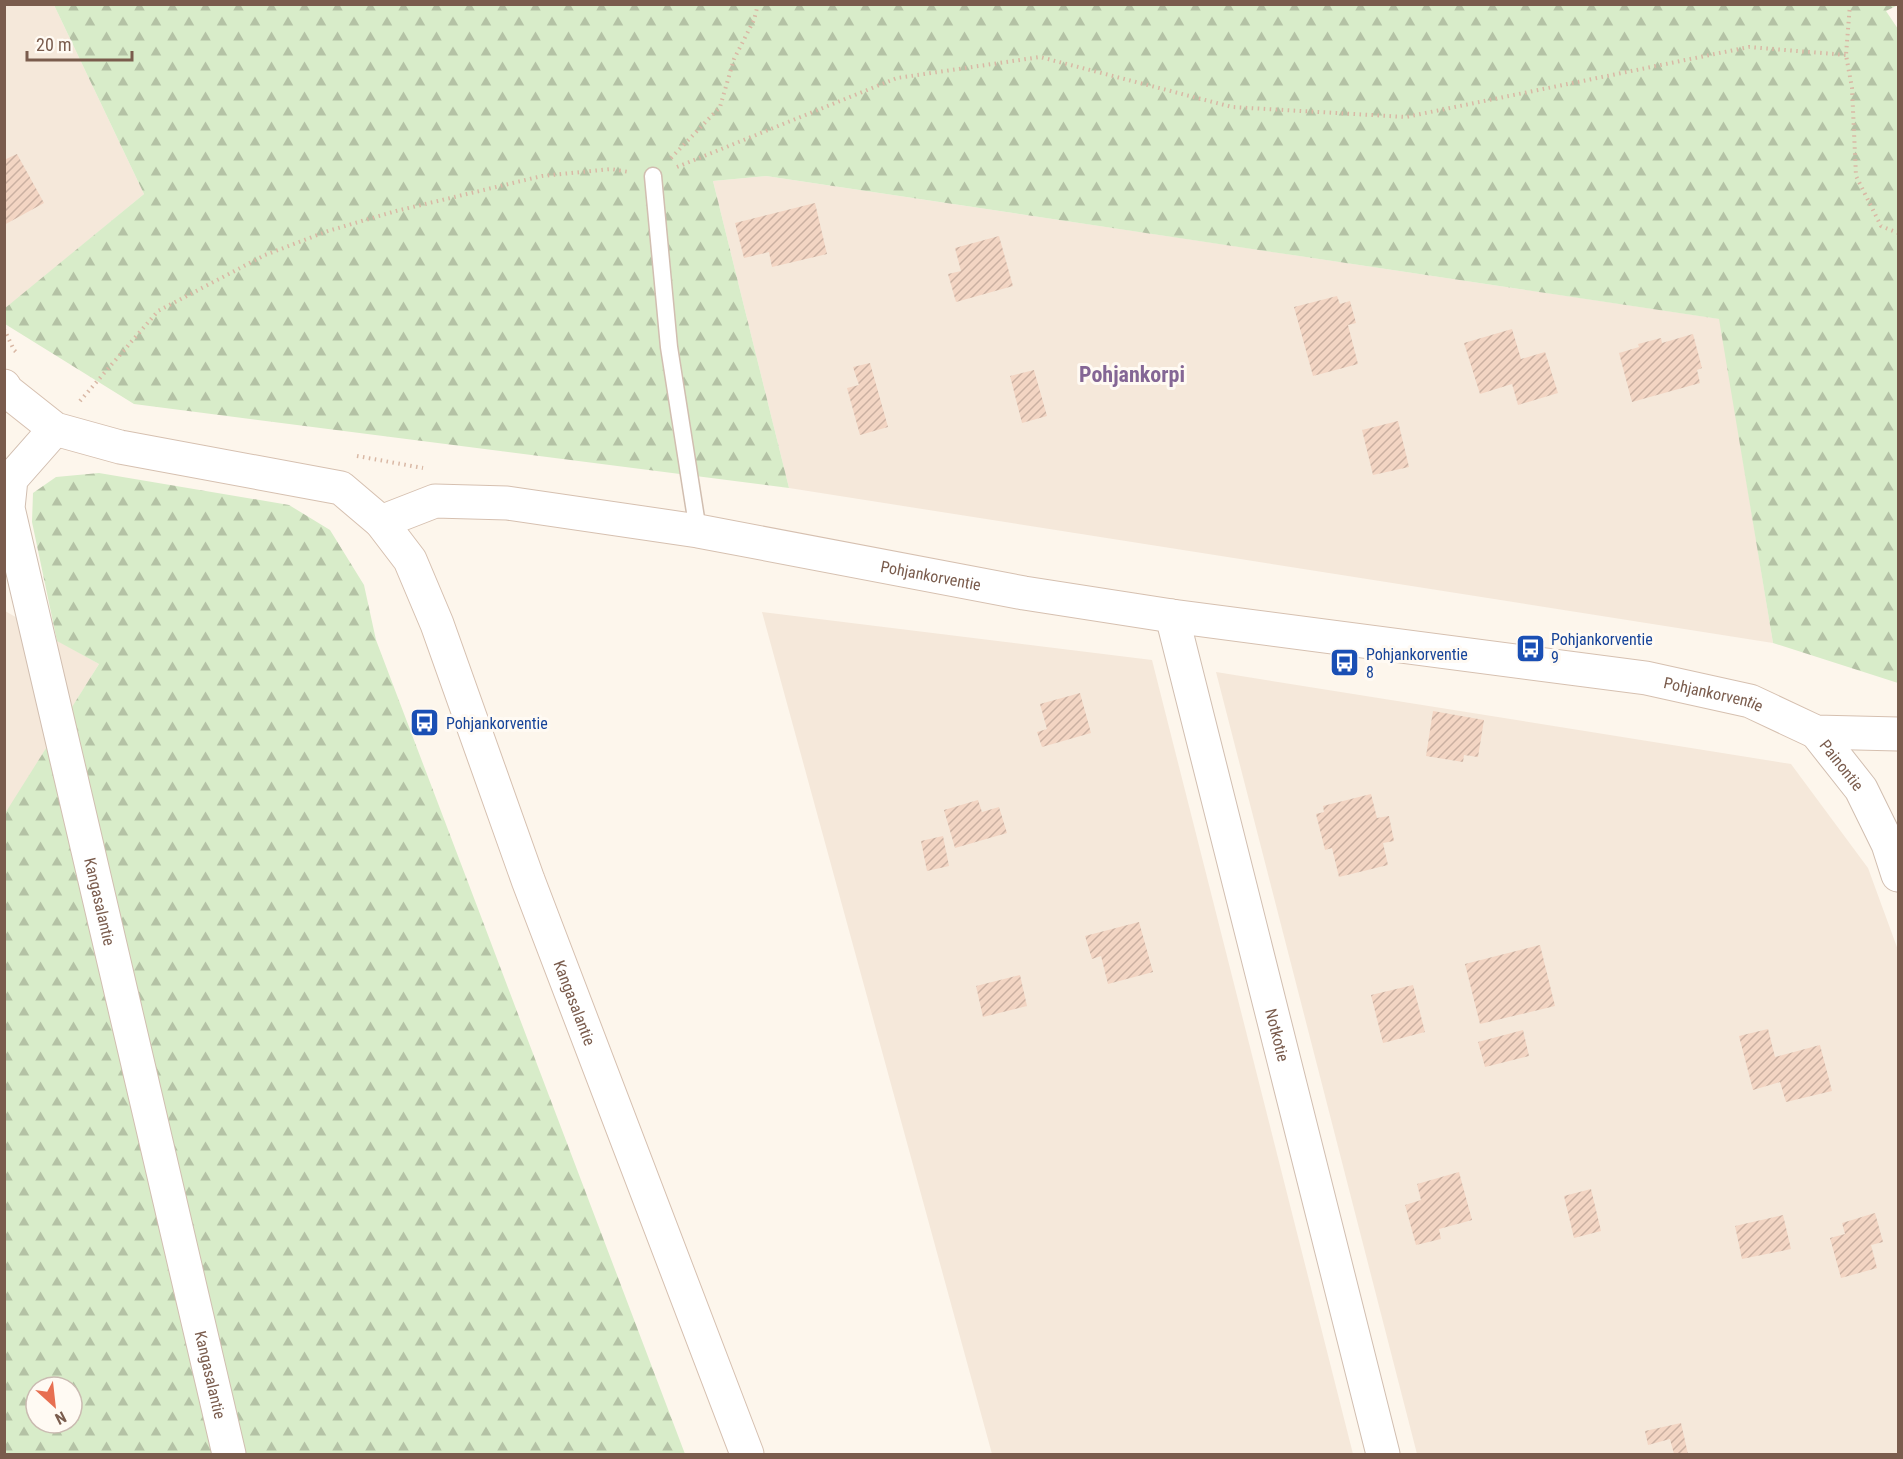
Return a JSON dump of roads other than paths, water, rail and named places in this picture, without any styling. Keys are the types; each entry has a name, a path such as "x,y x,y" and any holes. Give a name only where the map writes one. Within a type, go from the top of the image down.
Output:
{"street":[{"path":"4,386 7,391 56,429 120,447 341,488 381,522"},
{"name":"Kangasalantie","path":"56,429 11,478 8,508 229,1455"},
{"name":"Pohjankorventie","path":"381,522 435,501 507,503 698,531 1024,593 1172,616 1646,678 1750,701 1816,732"},
{"name":"Kangasalantie","path":"381,522 410,560 437,624 528,880 747,1455"},
{"name":"Notkotie","path":"1172,616 1383,1455"},
{"name":"Painontie","path":"1816,732 1899,734"},
{"name":"Painontie","path":"1816,732 1861,789 1888,844 1899,875"}],"lane":[{"path":"653,176 669,347 698,531"}],"place":[{"name":"Pohjankorventie 9","path":"1530,648"},
{"name":"Pohjankorventie 8","path":"1345,663"},
{"name":"Pohjankorventie","path":"425,723"}],"district":[{"name":"Pohjankorpi","path":"1132,374"}]}
